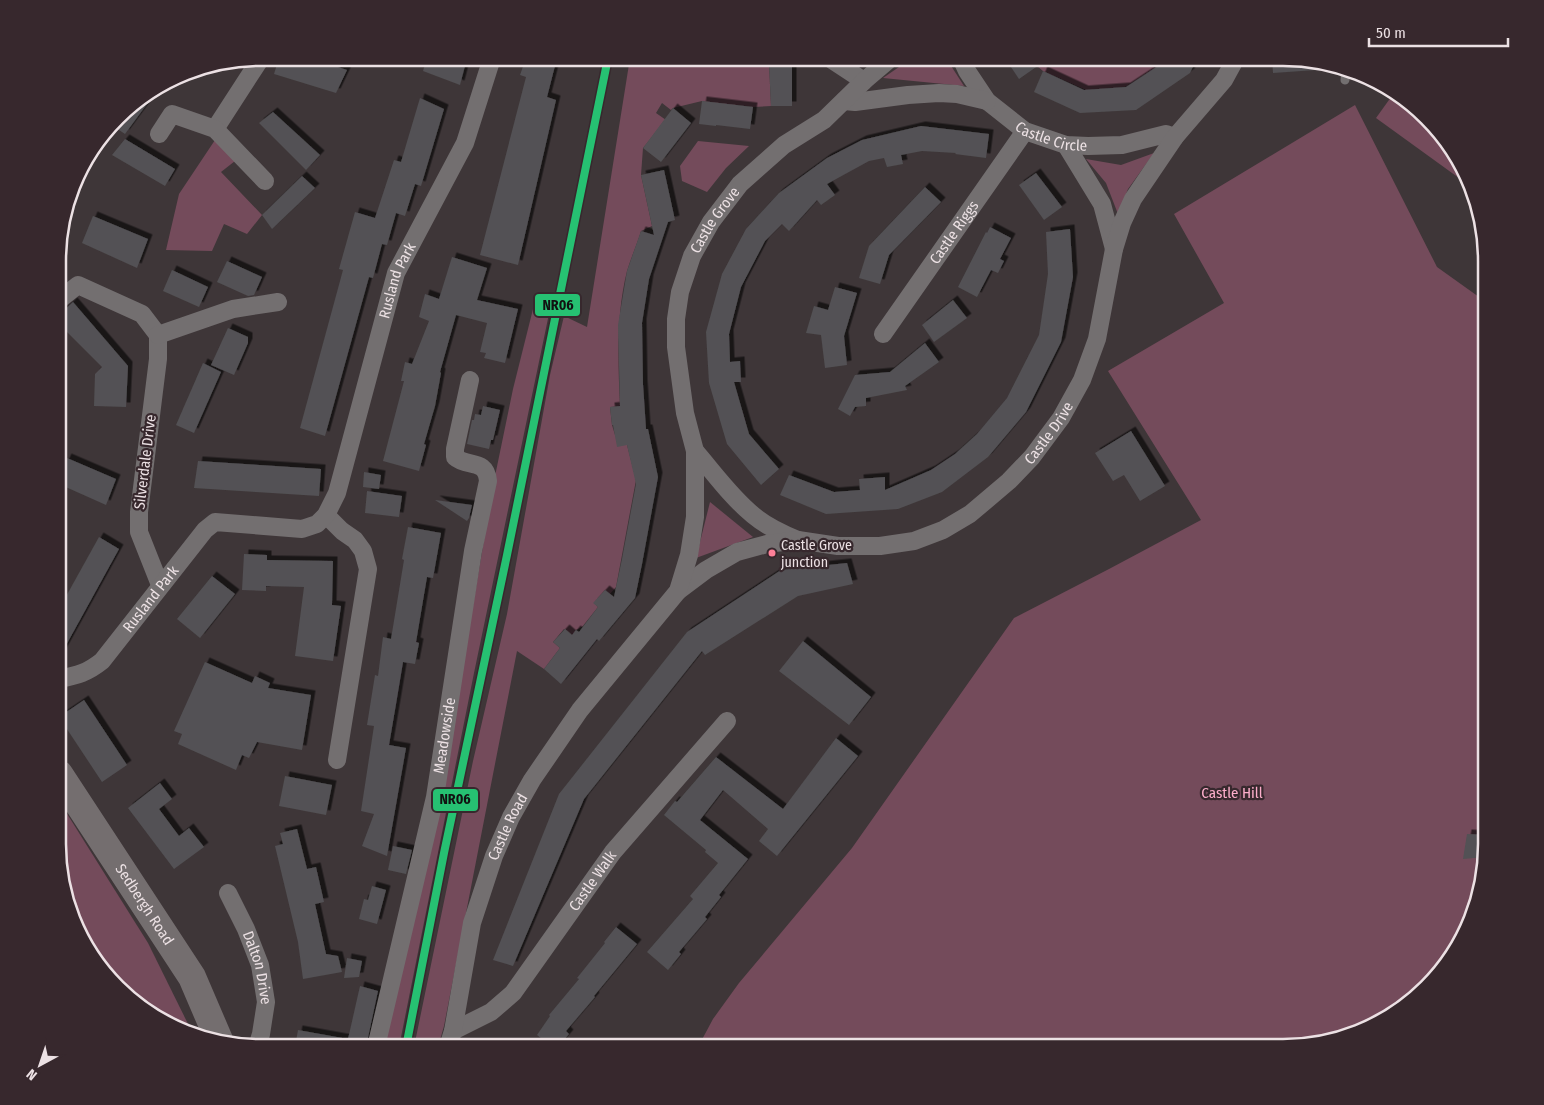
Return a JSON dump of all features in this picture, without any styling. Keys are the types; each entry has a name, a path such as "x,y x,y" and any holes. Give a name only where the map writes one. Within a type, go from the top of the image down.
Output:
{"highway":[{"name":"Sedbergh Road","path":"66,785 192,977 216,1033"}],"street":[{"path":"215,129 256,66"},
{"name":"Rusland Park","path":"66,678 91,670 102,661 205,530 215,522 302,529 317,524 326,514 337,494 396,272 465,143 489,66"},
{"path":"841,66 864,81"},
{"name":"Castle Grove","path":"638,641 678,591 689,554 696,516 696,451 686,413 676,347 676,319 680,292 692,256 711,222 740,184 784,145 824,120 882,66"},
{"name":"Castle Circle","path":"965,66 988,101 1025,131 1066,145 1122,145 1166,134 1175,137"},
{"name":"Castle Drive","path":"678,591 706,570 737,552 767,544 798,540 838,546 880,546 914,541 943,530 970,514 1009,481 1032,457 1061,418 1082,380 1097,339 1114,249 1122,223 1133,198 1175,137 1224,80 1232,66"},
{"path":"844,101 855,102 939,93 956,94 988,101"},
{"path":"159,134 172,114 215,129 265,181"},
{"name":"Castle Riggs","path":"883,334 1025,131"},
{"path":"1066,145 1102,204 1114,249"},
{"path":"66,294 78,284 142,314 158,335 233,309 278,302"},
{"name":"Silverdale Drive","path":"158,335 158,359 139,512 139,532 160,586"},
{"name":"Meadowside","path":"378,1039 434,796 473,551 488,481 487,474 483,469 455,457 455,449 470,380"},
{"name":"Castle Grove","path":"696,451 724,486 754,516 782,533 798,540"},
{"path":"326,514 342,531 355,540 363,551 368,569 337,760"},
{"name":"Castle Road","path":"450,1039 472,924 494,856 511,817 532,780 580,710 638,641"},
{"name":"Castle Walk","path":"450,1039 491,1012 513,993 613,852 727,721"},
{"name":"Dalton Drive","path":"228,893 246,929 260,965 266,1002 259,1039"}],"green space":[{"path":"629,66 769,66 771,106 753,107 738,105 737,108 702,101 671,110 662,103 656,113 666,120 643,148 641,175 652,226 641,231 623,288 619,321 618,355 620,406 610,407 615,435 627,445 636,480 616,587 610,594 605,590 594,603 598,607 582,627 572,635 564,629 553,642 560,648 544,669 517,651 444,1026 440,1039 416,1039 473,761 507,614 550,375 564,316 587,327"},
{"path":"900,66 951,66 964,86 883,78"},
{"path":"1037,66 1158,66 1125,87 1086,90 1043,71"},
{"path":"1390,98 1402,106 1438,142 1460,178 1376,118"},
{"name":"Castle Hill","path":"1355,105 1437,267 1478,296 1478,844 1476,870 1471,895 1463,919 1452,942 1438,963 1402,999 1358,1024 1334,1032 1309,1037 1283,1039 702,1039 713,1019 739,983 852,848 1014,618 1201,520 1108,371 1224,303 1174,214"},
{"path":"215,140 235,161 221,172 262,215 247,234 224,224 212,251 166,250 179,194"},
{"path":"698,141 749,146 726,168 707,192 682,181 680,166"},
{"path":"1154,153 1128,189 1118,214 1106,183 1086,159 1121,165"},
{"path":"534,305 550,309 401,1039 384,1039 444,777 494,481 513,389"},
{"path":"710,502 753,537 696,558"},
{"path":"66,812 148,943 188,1025 163,1013 142,999 106,963 92,941 81,919 70,882 66,844"}],"building":[{"path":"276,66 335,66 347,70 336,93 274,74"},
{"path":"425,66 465,66 460,85 423,71"},
{"path":"523,66 555,66 547,97 556,100 518,265 480,255 526,77 520,75"},
{"path":"769,66 792,66 792,106 771,106"},
{"path":"1010,66 1038,66 1019,79"},
{"path":"1158,66 1193,66 1190,73 1136,110 1080,113 1034,92 1043,71 1084,90 1126,87"},
{"path":"1273,66 1319,70 1273,73"},
{"path":"420,98 444,109 421,186 415,184 405,216 396,213 387,245 382,244 373,278 369,277 325,436 300,428 343,270 339,269 355,212 375,218 394,160 401,162"},
{"path":"702,101 753,107 750,129 699,124"},
{"path":"149,102 125,134 118,129"},
{"path":"673,108 691,123 661,162 643,148"},
{"path":"273,112 320,155 306,170 259,123"},
{"path":"921,126 989,134 986,158 956,153 922,151 901,155 903,164 887,167 884,158 869,161 827,184 835,195 821,205 817,200 789,231 782,224 765,241 741,287 729,334 730,362 740,361 741,382 734,382 749,434 779,469 761,485 727,444 709,383 706,332 722,274 746,229 779,193 827,158 862,140"},
{"path":"125,139 175,169 165,186 112,155"},
{"path":"664,170 675,220 668,222 649,279 642,323 646,429 648,429 658,477 642,564 635,598 599,641 597,639 561,684 544,669 560,648 553,642 565,629 572,635 576,630 579,632 598,607 593,603 605,590 614,597 622,559 636,484 627,445 617,447 612,425 610,407 620,406 618,325 627,271 641,231 654,235 641,175"},
{"path":"1036,173 1062,207 1044,220 1019,185"},
{"path":"302,176 315,188 272,229 262,215"},
{"path":"925,187 941,202 889,255 880,284 859,278 869,246"},
{"path":"93,216 148,239 137,268 82,243"},
{"path":"990,227 1011,238 1000,259 1004,261 998,273 991,270 977,297 958,287"},
{"path":"1070,229 1073,277 1061,342 1026,412 988,457 942,492 898,509 826,514 780,495 789,475 834,492 860,490 859,479 885,477 885,490 931,470 955,454 977,434 1007,398 1039,335 1048,274 1046,232"},
{"path":"452,257 487,268 477,300 518,309 505,363 484,358 486,353 480,352 487,323 456,315 440,372 435,406 424,444 426,445 419,471 383,461 404,381 401,381 405,362 412,364 429,321 419,317 425,294 439,299"},
{"path":"227,261 262,277 254,295 248,296 217,282"},
{"path":"172,270 208,287 199,307 163,291"},
{"path":"835,287 857,293 844,336 847,365 825,368 821,335 806,333 814,306 828,310"},
{"path":"953,300 967,318 934,342 922,325"},
{"path":"73,302 128,366 126,407 94,406 95,374 102,367 66,331 66,308"},
{"path":"228,328 248,337 248,343 234,375 211,365"},
{"path":"925,343 939,362 905,386 907,390 866,398 866,406 855,407 850,416 838,409 855,375 890,372"},
{"path":"203,363 221,372 194,433 176,425"},
{"path":"483,406 500,410 489,449 467,444 472,420 474,420 475,414 481,415"},
{"path":"1131,431 1165,486 1140,501 1124,475 1113,481 1095,453"},
{"path":"67,458 116,479 106,505 66,487"},
{"path":"198,461 321,469 319,496 194,488"},
{"path":"364,472 381,475 379,489 363,487"},
{"path":"367,491 402,496 399,517 365,513"},
{"path":"435,500 472,505 469,518 467,521"},
{"path":"408,527 441,533 433,578 427,577 416,642 419,643 415,664 403,662 389,745 406,748 387,856 362,846 374,814 361,811 374,726 367,725 375,675 378,676 383,637 391,639"},
{"path":"99,537 119,549 66,645 66,596"},
{"path":"244,554 267,555 267,560 333,561 332,605 341,606 333,661 295,656 304,587 266,586 266,591 242,590"},
{"path":"847,563 853,584 798,596 705,655 702,651 584,799 513,966 493,960 559,794 687,632 781,570"},
{"path":"212,576 235,594 200,638 177,619"},
{"path":"803,641 871,697 849,725 779,671"},
{"path":"205,662 252,683 255,676 270,683 268,688 311,695 302,750 257,742 249,758 242,755 236,770 178,744 182,734 174,731"},
{"path":"84,700 127,765 102,782 66,728 66,712"},
{"path":"836,738 858,756 777,856 759,841 768,829 723,790 700,820 748,859 719,895 721,897 705,917 707,919 679,952 681,954 668,970 647,952 693,899 690,896 718,863 705,852 706,850 664,815 716,757 783,809"},
{"path":"285,776 332,785 326,815 279,806"},
{"path":"160,783 172,799 159,809 179,836 189,828 204,847 174,869 128,808"},
{"path":"297,829 307,869 316,867 324,902 315,904 326,954 338,956 342,972 303,979 298,942 275,846 283,844 280,833"},
{"path":"1467,834 1478,835 1477,858 1463,859"},
{"path":"393,846 412,850 406,874 388,870"},
{"path":"372,886 386,890 377,924 359,919 364,899 368,900"},
{"path":"616,927 637,944 566,1031 569,1034 565,1039 542,1039 537,1035 549,1015 579,979 577,978"},
{"path":"347,958 362,961 359,977 344,978"},
{"path":"360,986 378,991 368,1039 348,1039"},
{"path":"298,1030 348,1039 296,1039"}],"transit line":[{"name":"NR06","path":"408,1039 444,853 606,66"}],"place":[{"name":"Castle Grove junction","path":"772,553"}]}
